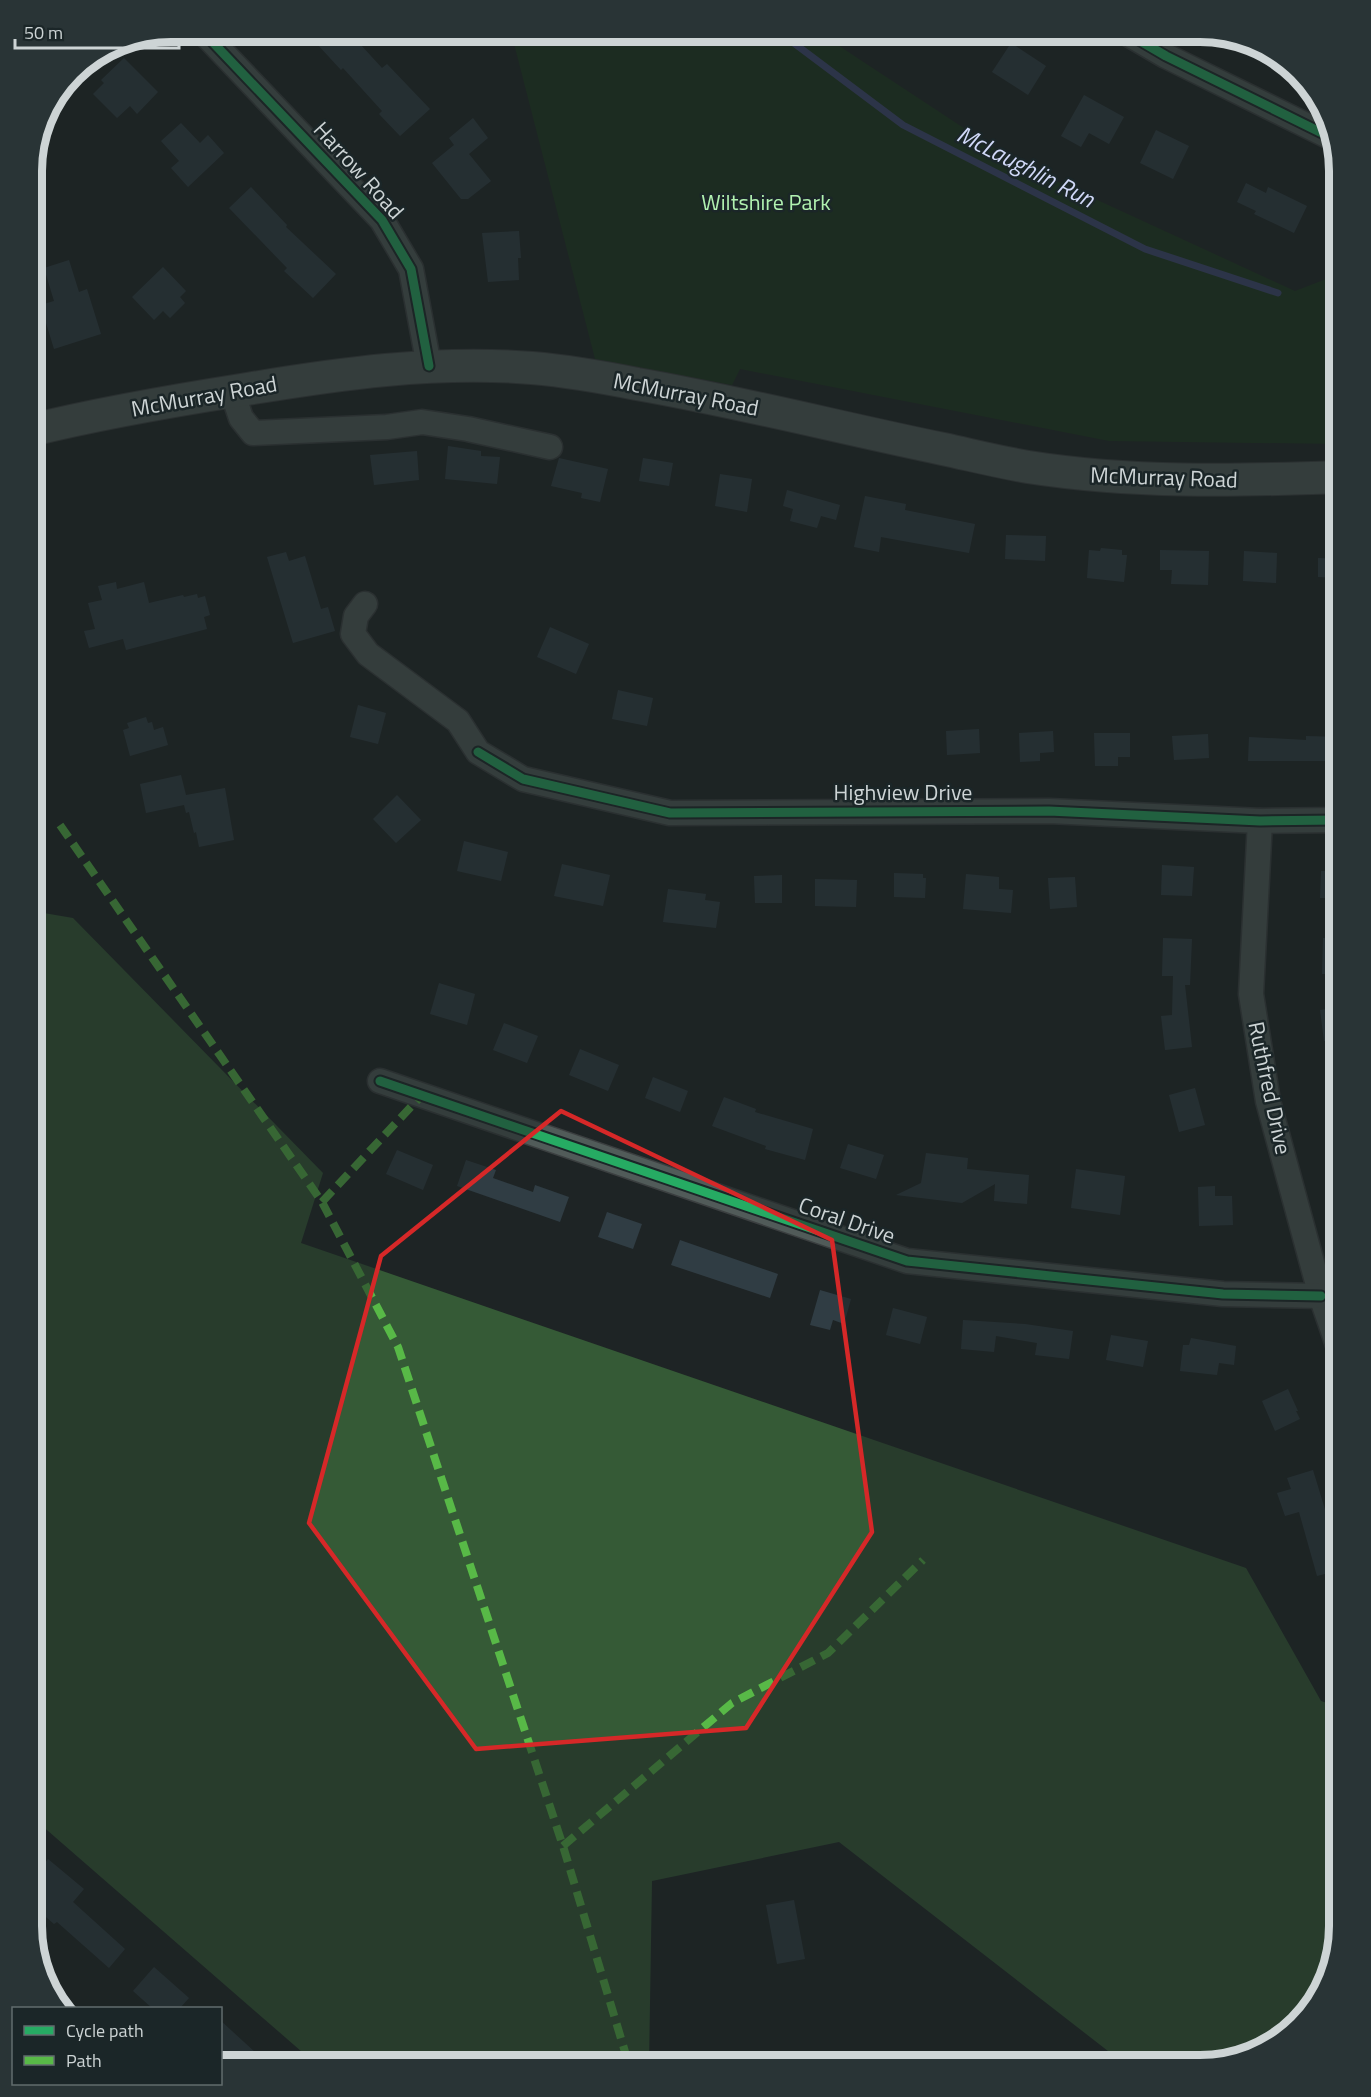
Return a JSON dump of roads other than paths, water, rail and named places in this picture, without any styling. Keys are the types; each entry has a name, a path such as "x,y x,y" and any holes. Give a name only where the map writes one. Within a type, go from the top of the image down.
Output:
{"main road":[{"name":"McMurray Road","path":"42,428 91,416 328,375 429,366 532,368 586,374 707,396 1024,466 1083,475 1151,480 1232,481 1329,477"}],"street":[{"name":"Harrow Road","path":"213,42 382,220 411,269 429,366"},
{"path":"1142,42 1324,134"},
{"path":"232,391 241,418 253,433 387,427 422,422 468,429 550,447"},
{"name":"Highview Drive","path":"365,604 356,616 353,634 368,654 458,721 477,752 523,779 670,813 1049,811 1260,820 1329,820"},
{"name":"Ruthfred Drive","path":"1260,820 1251,994 1268,1101 1329,1318"},
{"name":"Coral Drive","path":"380,1081 907,1261 1223,1294 1321,1296"}],"waterway":[{"name":"McLaughlin Run","path":"792,42 903,125 1145,249 1278,293"}],"park label":[{"name":"Wiltshire Park","path":"766,202"}]}
